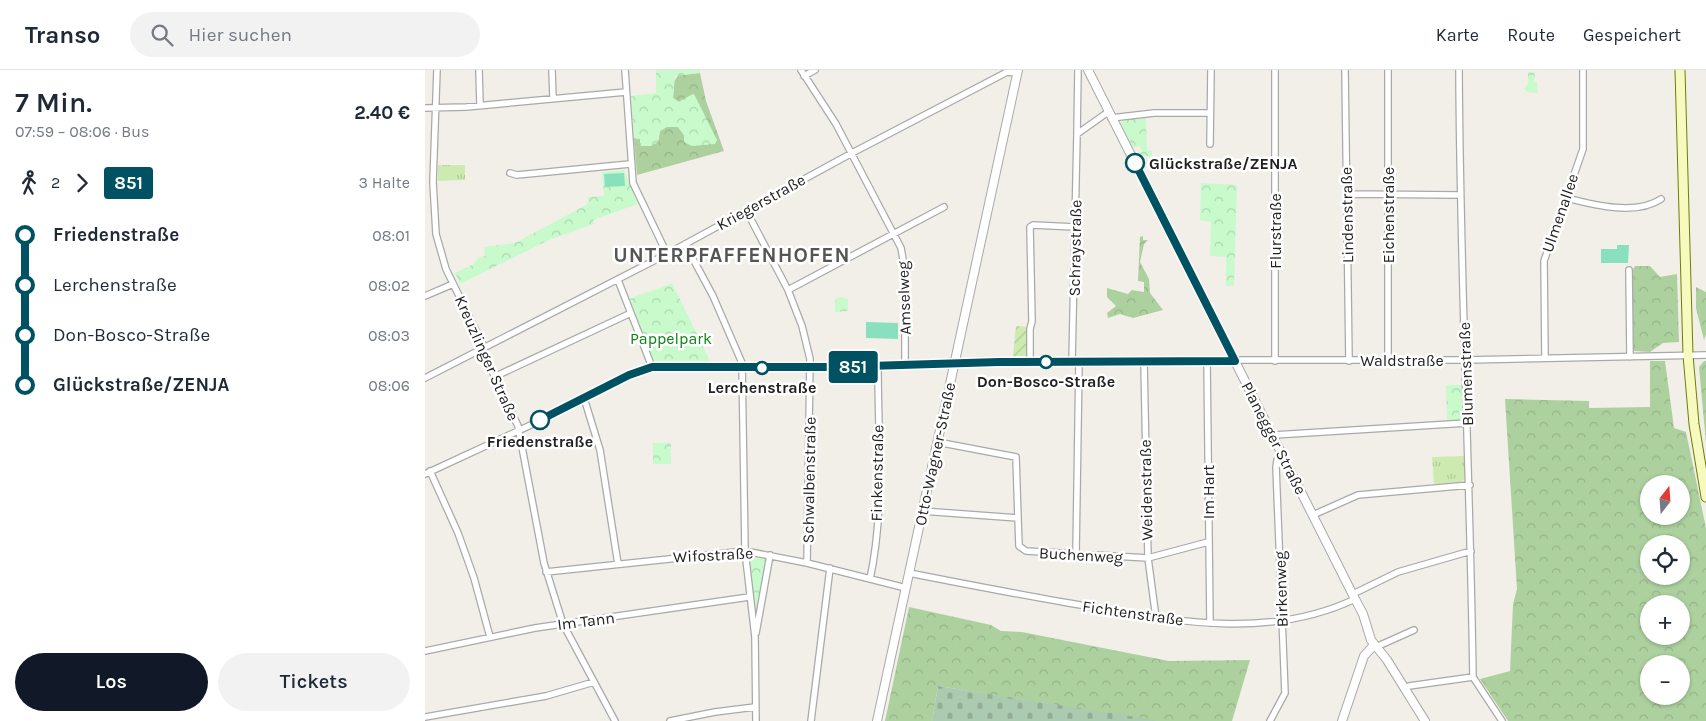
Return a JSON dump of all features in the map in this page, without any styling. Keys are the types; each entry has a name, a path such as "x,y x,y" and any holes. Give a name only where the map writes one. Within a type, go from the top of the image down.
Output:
{"main road":[{"path":"1680,70 1688,355 1694,424 1706,497"}],"street":[{"name":"Kreuzlinger Straße","path":"437,70 434,224 439,247 453,284 518,430 546,572 563,624 615,721"},
{"path":"479,70 480,105"},
{"path":"552,70 553,98"},
{"path":"625,70 630,164 634,188 667,254"},
{"path":"803,73 815,70"},
{"name":"Schraystraße","path":"1076,554 1075,227 1077,70"},
{"name":"Planegger Straße","path":"1088,70 1354,596 1375,646 1387,660 1425,721"},
{"path":"1209,144 1211,70"},
{"name":"Flurstraße","path":"1275,70 1275,361"},
{"name":"Lindenstraße","path":"1345,70 1349,360"},
{"name":"Eichenstraße","path":"1388,70 1388,360"},
{"name":"Blumenstraße","path":"1459,70 1460,194 1470,485 1473,677"},
{"name":"Ulmenallee","path":"1545,358 1544,261 1583,149 1583,70"},
{"name":"Kriegerstraße","path":"425,378 618,280 852,153 1007,72 1018,72"},
{"name":"Otto-Wagner-Straße","path":"877,721 1018,72"},
{"name":"Amselweg","path":"803,73 852,153 901,248 905,266 905,366"},
{"path":"425,108 626,92"},
{"path":"1077,133 1110,115 1210,113"},
{"path":"510,173 517,175 630,164"},
{"path":"1347,194 1460,194"},
{"path":"1566,198 1601,207 1649,206 1661,198"},
{"path":"788,290 944,207"},
{"name":"Schwalbenstraße","path":"746,210 788,290 805,338 810,368 807,563"},
{"path":"1031,362 1032,286 1030,228 1033,225 1075,227"},
{"path":"685,244 713,296 736,348 742,368 745,551 755,638 756,721"},
{"path":"1629,270 1630,357"},
{"path":"618,280 652,367"},
{"path":"425,296 453,284"},
{"path":"495,377 631,313"},
{"name":"Waldstraße","path":"1235,361 1465,360 1706,354"},
{"name":"Im Hart","path":"1207,360 1209,623"},
{"path":"490,637 474,578 458,533 428,473 635,372 652,367 810,368 1031,362 1235,361"},
{"name":"Weidenstraße","path":"1144,362 1148,558 1156,618"},
{"name":"Finkenstraße","path":"870,579 877,514 877,367"},
{"path":"584,398 600,450 618,564"},
{"path":"1274,436 1467,423"},
{"path":"923,511 1018,518 1016,457 937,442"},
{"name":"Birkenweg","path":"1270,721 1271,715 1285,695 1276,464 1279,458 1283,456"},
{"path":"1313,515 1358,495 1470,485"},
{"name":"Buchenweg","path":"1018,518 1020,549 1148,558 1208,542"},
{"name":"Wifostraße","path":"546,572 745,551 830,568 906,588"},
{"name":"Fichtenstraße","path":"909,573 999,591 1156,618 1209,623 1283,622 1317,615 1398,572 1471,551"},
{"path":"755,638 770,555"},
{"path":"811,721 830,568"},
{"name":"Im Tann","path":"425,652 490,637 563,624 749,597"},
{"path":"1342,721 1363,656 1375,646 1414,630"},
{"path":"1404,690 1409,686 1473,677 1502,721"},
{"path":"425,717 546,696 594,682"},
{"path":"670,721 715,712 755,707"}],"green space":[{"path":"656,70 700,70 700,73 675,76 673,98 679,102 694,94 717,140 715,144 692,146 684,142 684,135 678,127 667,127 660,131 658,142 651,146 641,146 640,139 634,138 631,96 656,93"},
{"path":"1528,72 1535,72 1534,82 1537,82 1538,93 1527,92 1524,89 1528,83"},
{"path":"700,73 706,101 724,151 637,175 634,138 640,139 640,143 658,142 660,131 666,127 678,127 684,135 693,94 679,102 673,98 674,81 679,75"},
{"path":"1146,117 1147,150 1152,151 1152,156 1137,156 1136,154 1142,152 1140,146 1133,148 1120,123 1128,118"},
{"path":"438,165 465,165 465,180 438,181"},
{"path":"624,170 638,204 593,220 594,224 551,239 460,284 455,273 474,264 478,258 485,256 484,247 515,243 588,204 588,197 604,196 602,172"},
{"path":"624,173 625,186 605,187 604,174"},
{"path":"1201,183 1237,185 1234,286 1226,286 1226,257 1210,256 1211,222 1200,220"},
{"path":"1143,236 1143,240 1148,240 1144,244 1140,262 1149,279 1150,293 1163,310 1133,318 1120,314 1108,318 1107,313 1116,306 1107,297 1107,288 1128,294 1132,290 1144,292 1144,282 1138,281 1140,237"},
{"path":"1617,245 1629,245 1628,263 1601,263 1601,249 1617,249"},
{"path":"1635,266 1650,266 1660,277 1677,274 1679,342 1663,343 1650,352 1633,351 1632,271"},
{"name":"Pappelpark","path":"672,283 711,363 657,363 652,358 630,299"},
{"path":"1696,287 1706,292 1706,334 1704,340 1696,308"},
{"path":"841,297 848,299 848,311 835,312 835,299"},
{"path":"866,322 898,323 898,339 866,338"},
{"path":"1016,326 1028,327 1028,356 1013,356"},
{"path":"1650,361 1665,361 1674,428 1686,432 1706,528 1706,721 1508,721 1480,679 1510,671 1513,604 1517,589 1505,399 1589,401 1589,408 1650,407"},
{"path":"1706,361 1706,443 1699,367"},
{"path":"1446,385 1463,385 1465,420 1447,421"},
{"path":"653,443 671,443 671,464 653,464"},
{"path":"1465,456 1466,478 1461,482 1434,484 1432,457"},
{"path":"753,557 766,559 757,620 750,566 750,560"},
{"path":"909,607 991,625 1001,631 1022,632 1169,661 1250,660 1232,721 1155,721 938,686 932,721 885,721"},
{"path":"938,686 1155,720 1155,721 932,721"}],"bus line":[{"name":"851","path":"540,420 629,375 652,367 760,368 947,365 999,362 1235,361 1135,163"}],"place":[{"name":"Glückstraße/ZENJA","path":"1135,163"},
{"name":"Don-Bosco-Straße","path":"1046,362"},
{"name":"Lerchenstraße","path":"762,368"},
{"name":"Friedenstraße","path":"540,420"}],"district":[{"name":"UNTERPFAFFENHOFEN","path":"732,255"}]}
